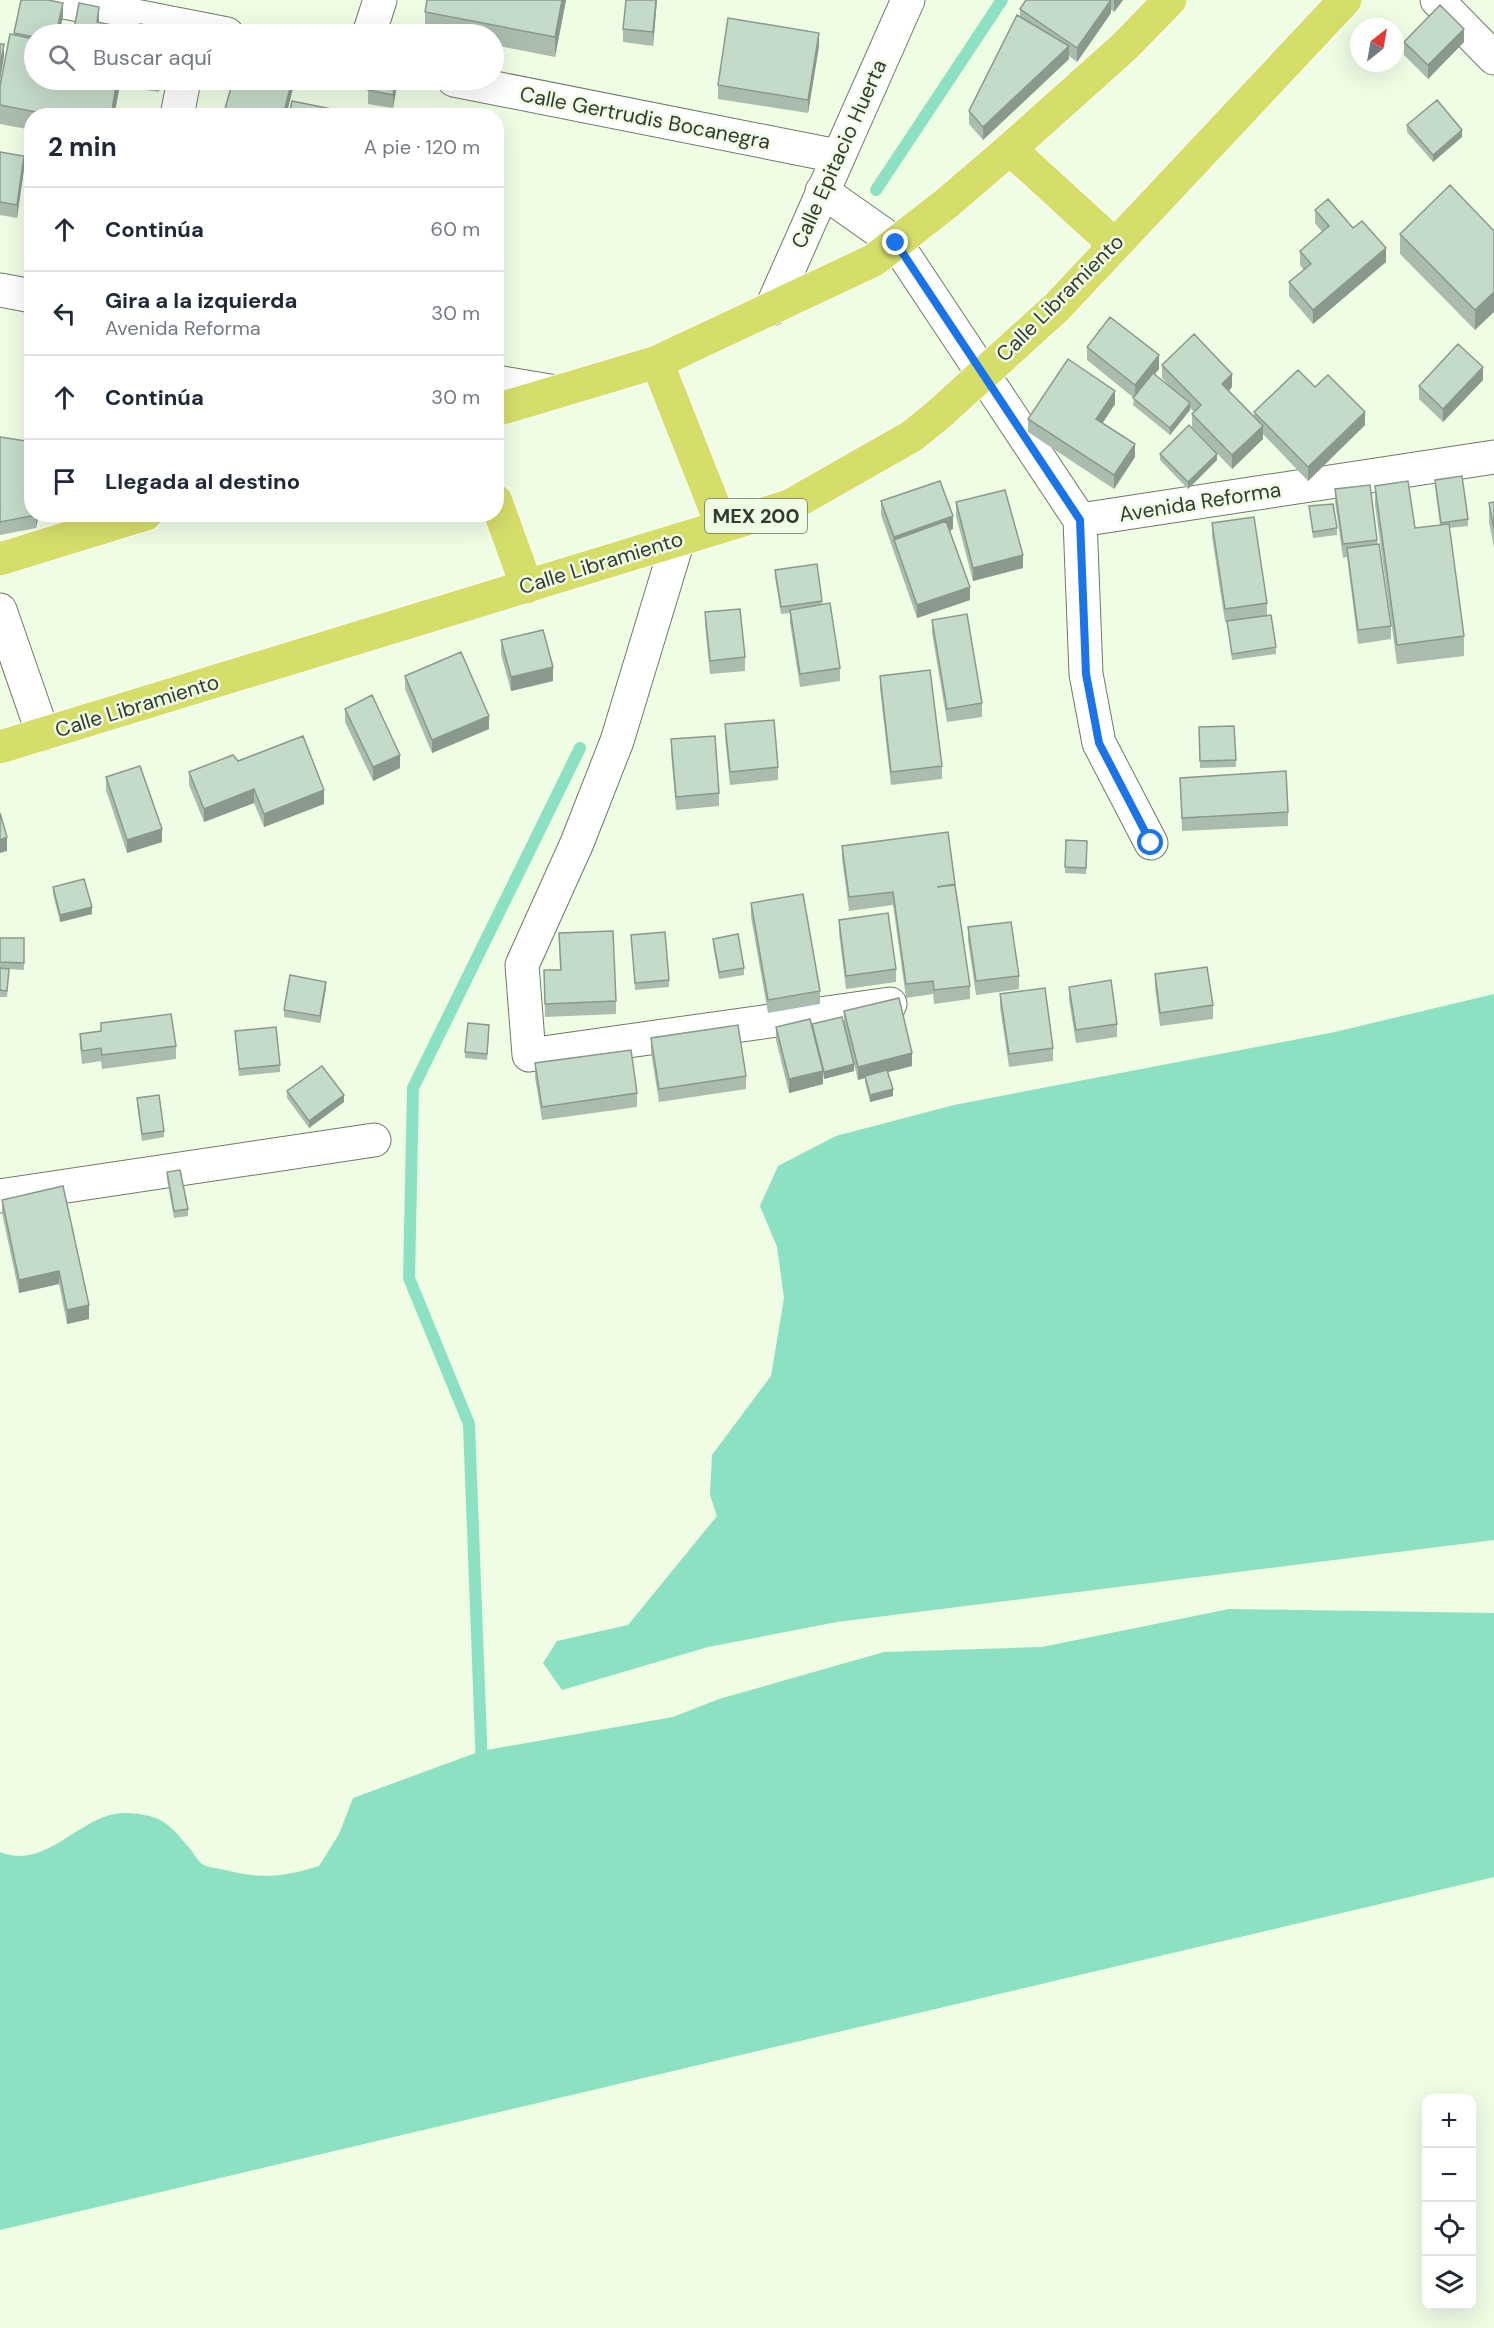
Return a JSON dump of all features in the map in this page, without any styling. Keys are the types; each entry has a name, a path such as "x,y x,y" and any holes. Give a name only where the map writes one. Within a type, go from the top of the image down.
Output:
{"highway":[{"path":"504,408 657,362 874,260 1010,149 1124,47 1170,0"},
{"name":"Calle Libramiento","path":"0,747 789,506 912,436 1057,307 1345,0"},
{"path":"1010,149 1115,245"},
{"path":"657,362 722,526"},
{"path":"0,559 104,522"},
{"path":"503,522 526,587"}],"street":[{"path":"54,0 161,24"},
{"path":"372,24 380,0"},
{"name":"Calle Epitacio Huerta","path":"771,309 908,0"},
{"path":"1437,0 1494,58"},
{"path":"178,108 181,90"},
{"name":"Calle Gertrudis Bocanegra","path":"504,90 837,156"},
{"path":"822,191 896,243 981,375 1080,520 1086,674 1099,743 1151,843"},
{"path":"0,290 24,294"},
{"path":"504,383 556,392"},
{"name":"Avenida Reforma","path":"1080,520 1494,457"},
{"path":"678,540 617,741 577,843 522,965 529,1055 890,1004"},
{"path":"0,610 43,734"},
{"path":"0,1196 374,1140"}],"shaded area":[{"path":"1494,994 1494,1540 837,1622 708,1647 562,1690 543,1663 557,1641 628,1625 717,1516 710,1495 712,1455 771,1376 784,1298 777,1247 760,1206 778,1166 836,1136 954,1105 1335,1032"},
{"path":"1229,1609 1494,1613 1494,1877 0,2230 0,1852 17,1856 34,1854 49,1848 94,1821 110,1815 127,1813 149,1816 171,1827 206,1866 259,1876 293,1873 319,1866 339,1834 353,1798 481,1751 673,1717 719,1699 884,1652 1042,1647"}],"building":[{"path":"21,0 48,0 63,3 58,24 24,24 24,35 14,33"},
{"path":"427,0 562,0 555,37 504,27 504,24 487,24 425,12"},
{"path":"626,0 656,0 653,32 623,29"},
{"path":"1026,0 1111,0 1077,48 1020,9"},
{"path":"79,3 99,7 97,22 107,24 75,24"},
{"path":"1440,5 1464,29 1428,65 1404,42"},
{"path":"1017,15 1069,46 983,127 969,111"},
{"path":"728,18 819,33 808,100 718,85"},
{"path":"10,34 24,37 24,90 115,90 112,108 24,110 0,105 0,86"},
{"path":"0,44 4,44 0,67"},
{"path":"230,90 290,90 285,108 225,108"},
{"path":"368,90 394,90 393,95"},
{"path":"1437,100 1462,130 1433,155 1407,125"},
{"path":"292,101 327,108 291,108"},
{"path":"0,152 24,156 17,205 0,202"},
{"path":"1450,185 1494,231 1494,292 1475,310 1400,234"},
{"path":"1328,199 1353,228 1362,221 1386,248 1313,310 1289,282 1311,264 1300,251 1329,226 1315,210"},
{"path":"1110,317 1159,355 1135,385 1087,347"},
{"path":"1194,334 1232,374 1222,384 1263,426 1232,455 1192,414 1201,405 1162,365"},
{"path":"1458,344 1483,367 1443,409 1419,386"},
{"path":"1068,359 1115,391 1096,419 1135,444 1114,475 1028,419"},
{"path":"1298,370 1315,387 1328,375 1365,412 1308,467 1254,412"},
{"path":"1153,373 1190,403 1170,428 1133,398"},
{"path":"1189,425 1217,454 1188,482 1160,454"},
{"path":"0,437 24,441 24,517 0,522"},
{"path":"1462,476 1468,519 1441,523 1435,480"},
{"path":"940,481 953,516 894,537 881,501"},
{"path":"1408,481 1415,528 1449,524 1464,636 1397,645 1375,486"},
{"path":"1370,485 1377,540 1343,544 1335,489"},
{"path":"1005,490 1023,555 973,568 956,502"},
{"path":"1494,502 1494,529 1489,503"},
{"path":"1333,504 1337,528 1313,532 1309,506"},
{"path":"1254,517 1267,603 1225,609 1212,523"},
{"path":"946,521 970,587 917,605 894,540"},
{"path":"1379,544 1391,626 1358,630 1347,548"},
{"path":"817,564 822,601 781,607 775,570"},
{"path":"830,603 840,668 800,674 790,610"},
{"path":"740,609 745,657 710,661 705,612"},
{"path":"967,614 982,703 947,709 932,620"},
{"path":"1271,615 1276,647 1232,654 1227,621"},
{"path":"543,630 553,667 511,677 501,640"},
{"path":"461,652 489,716 432,740 405,676"},
{"path":"930,670 942,766 891,772 880,676"},
{"path":"372,695 400,755 373,767 345,709"},
{"path":"774,720 778,767 730,772 725,724"},
{"path":"1234,726 1236,760 1200,761 1199,727"},
{"path":"303,736 324,790 264,814 254,789 204,809 189,772 233,755 238,761"},
{"path":"715,736 719,793 676,797 671,739"},
{"path":"140,766 162,829 127,840 106,777"},
{"path":"1286,771 1288,812 1182,818 1180,778"},
{"path":"0,813 7,837 0,840"},
{"path":"948,832 955,884 937,887 955,885 970,986 934,990 933,981 906,984 893,892 849,897 842,846"},
{"path":"1066,840 1087,841 1086,868 1065,867"},
{"path":"84,879 92,907 60,915 53,887"},
{"path":"803,894 820,991 768,1000 751,903"},
{"path":"888,913 896,969 846,976 839,920"},
{"path":"1011,922 1019,976 976,981 968,927"},
{"path":"613,931 616,1001 545,1004 544,970 561,970 559,933"},
{"path":"665,932 669,980 635,983 631,935"},
{"path":"738,934 744,968 719,972 713,939"},
{"path":"0,938 24,938 24,963 0,962"},
{"path":"1207,967 1213,1005 1160,1013 1155,974"},
{"path":"0,968 9,969 7,991 0,990"},
{"path":"290,975 326,982 320,1016 284,1010"},
{"path":"1111,980 1117,1024 1076,1030 1069,987"},
{"path":"1045,988 1053,1048 1009,1054 1000,994"},
{"path":"899,998 912,1053 858,1067 844,1011"},
{"path":"171,1014 176,1046 102,1055 101,1048 82,1051 80,1034 101,1031 101,1023"},
{"path":"842,1017 854,1064 824,1072 812,1024"},
{"path":"810,1019 823,1071 789,1079 776,1027"},
{"path":"468,1023 489,1025 487,1054 465,1052"},
{"path":"738,1025 746,1076 659,1089 651,1038"},
{"path":"276,1027 280,1065 239,1069 235,1031"},
{"path":"631,1050 637,1093 542,1107 535,1063"},
{"path":"322,1066 344,1095 309,1121 287,1091"},
{"path":"887,1070 893,1089 870,1095 865,1076"},
{"path":"159,1095 164,1131 142,1134 137,1098"},
{"path":"180,1170 188,1209 174,1211 167,1172"},
{"path":"63,1186 89,1305 67,1310 59,1271 19,1280 2,1200"}],"waterway":[{"path":"876,190 1002,0"},
{"path":"482,1767 469,1424 409,1278 413,1088 580,748"}],"route":[{"path":"896,243 981,375 1080,520 1086,674 1099,743 1151,843"}]}
